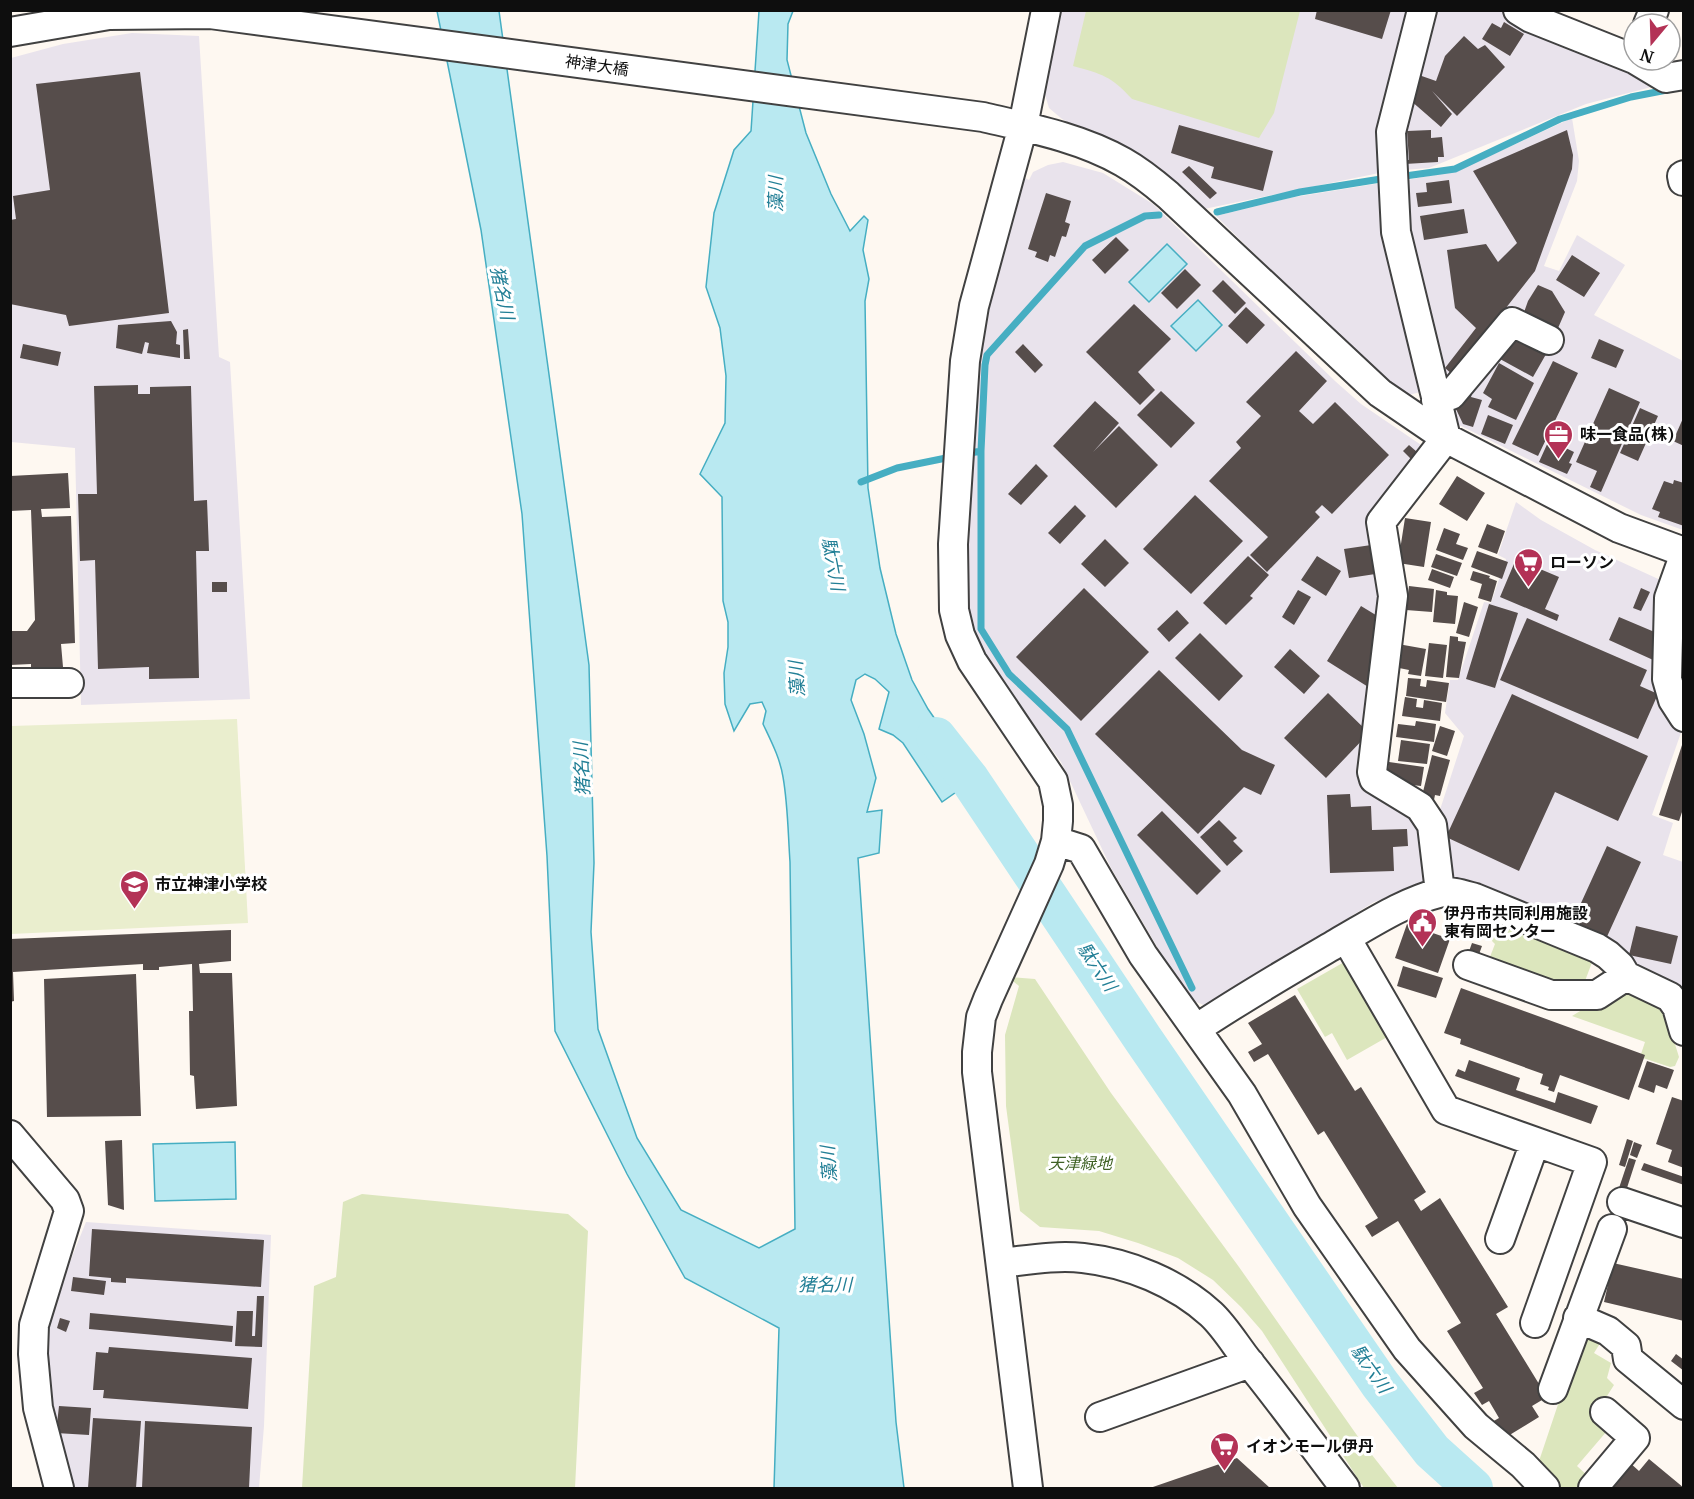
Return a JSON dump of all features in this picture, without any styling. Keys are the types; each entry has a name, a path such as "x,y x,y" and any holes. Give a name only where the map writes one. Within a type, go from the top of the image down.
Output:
{"street":[{"path":"1028,1488 985,1150 977,1052 981,1017 1053,852 1058,805 1053,781 972,661 960,635 954,610 953,544 965,361 974,306 1023,126 1046,10"},
{"path":"1422,10 1391,132 1396,232 1446,438 1381,522 1393,596 1372,772 1374,779 1420,807 1432,825 1440,892"},
{"path":"1518,10 1531,18 1622,54"},
{"name":"神津大橋","path":"10,32 109,15 210,14 983,117 1023,126 1097,150 1123,162 1149,179 1380,393 1446,438 1619,528 1683,554"},
{"path":"1656,72 1666,78 1683,75"},
{"path":"1683,175 1683,181"},
{"path":"1436,400 1451,395 1512,322 1549,340"},
{"path":"1683,554 1669,598 1667,679 1672,700 1683,717"},
{"path":"10,683 69,683"},
{"path":"1053,852 1081,849 1112,898 1143,955 1242,1094 1307,1206 1407,1350 1476,1426 1523,1465 1545,1488"},
{"path":"1196,1029 1240,999 1377,920 1440,892 1459,893 1475,898 1597,948 1614,961 1626,976 1670,997 1681,1014"},
{"path":"1346,938 1446,1110 1592,1162 1535,1323"},
{"path":"1468,965 1551,994 1597,995 1626,976"},
{"path":"10,1135 65,1200 69,1211 34,1325 33,1354 38,1408 59,1488"},
{"path":"1500,1239 1535,1142"},
{"path":"1622,1202 1683,1223"},
{"path":"1552,1389 1612,1229"},
{"path":"1001,1263 1049,1258 1081,1258 1112,1262 1151,1275 1186,1296 1212,1315 1345,1488"},
{"path":"1578,1318 1608,1331 1626,1346 1628,1359 1683,1406"},
{"path":"1100,1417 1250,1363"},
{"path":"1593,1488 1635,1438 1605,1412"}],"shaded area":[{"path":"1057,11 1411,11 1384,172 1204,209 1140,160 1062,119 1049,108 1043,88"},
{"path":"1430,11 1503,11 1527,26 1622,67 1622,72 1635,72 1663,84 1586,104 1429,168 1404,170 1403,131"},
{"path":"132,33 199,36 219,357 230,362 250,699 81,705 75,448 11,442 11,58 63,44"},
{"path":"1572,118 1579,161 1577,181 1544,266 1559,271 1577,235 1625,265 1594,315 1683,361 1683,530 1641,515 1459,425 1445,385 1405,221 1401,181 1457,171"},
{"path":"1063,162 1103,173 1153,204 1335,381 1361,404 1427,449 1373,522 1387,587 1361,777 1422,827 1430,883 1374,902 1206,1006 1187,998 1111,868 1061,762 976,645 965,612 966,509 981,336 1023,177 1029,180 1033,172 1048,165"},
{"path":"1387,182 1424,391 1405,396 1385,382 1216,216 1289,198"},
{"path":"1516,502 1541,520 1595,550 1667,583 1683,727 1652,815 1673,823 1663,855 1683,862 1683,995 1446,878 1436,822 1464,736 1445,713 1450,680 1458,680 1484,602 1491,603 1506,559 1498,555"},
{"path":"86,1222 271,1235 264,1426 259,1488 68,1488 47,1397 47,1342 53,1304"}],"green space":[{"path":"1086,11 1300,11 1274,113 1259,138 1132,99 1118,85 1105,77 1073,66"},
{"path":"237,719 248,923 11,934 11,726"},
{"path":"1499,921 1594,957 1582,989 1577,990 1488,962 1495,944 1492,941"},
{"path":"1346,961 1389,1036 1347,1060 1332,1033 1325,1037 1297,989"},
{"name":"天津緑地","path":"1008,977 1035,979 1111,1093 1239,1267 1361,1441 1398,1488 1364,1488 1262,1331 1213,1280 1178,1258 1138,1243 1099,1231 1040,1227 1020,1211 1006,1106 1005,1035 1019,986"},
{"path":"1621,986 1663,1006 1679,1057 1675,1066 1670,1067 1640,1057 1645,1042 1572,1016"},
{"path":"362,1194 568,1214 588,1231 575,1488 302,1488 314,1286 336,1277 343,1202"},
{"path":"1583,1330 1604,1337 1594,1353 1611,1363 1607,1378 1614,1385 1593,1418 1607,1431 1577,1466 1589,1477 1579,1488 1551,1488 1535,1473"}],"water":[{"path":"437,11 499,11 589,665 594,863 591,932 598,1029 637,1138 681,1210 759,1248 795,1229 790,862 787,809 782,770 763,724 766,711 762,702 750,704 734,731 725,704 724,673 728,647 728,622 723,601 722,497 700,474 725,423 726,376 720,328 706,287 714,213 734,150 751,131 759,11 793,11 788,24 787,60 806,133 831,194 850,231 864,216 868,220 863,250 869,279 865,301 868,488 880,568 896,634 912,680 928,709 976,778 942,802 903,743 893,735 879,729 889,692 875,679 865,674 856,680 851,700 864,734 876,778 867,812 882,810 879,853 858,858 896,1422 904,1488 774,1488 779,1328 685,1278 627,1174 555,1031 547,856 522,514 481,230"},
{"path":"1167,244 1187,264 1149,302 1129,282"},
{"path":"1198,300 1222,325 1196,351 1171,326"},
{"path":"235,1142 236,1199 155,1201 153,1144"}],"building":[{"path":"1317,10 1391,10 1382,39 1315,19"},
{"path":"1504,22 1524,34 1510,56 1482,39 1492,23 1501,28"},
{"path":"1464,36 1478,49 1485,45 1505,67 1457,116 1432,91 1452,114 1441,127 1410,100 1416,74 1436,81 1445,56"},
{"path":"140,72 169,313 69,326 66,315 10,304 10,220 16,219 13,196 50,190 36,84"},
{"path":"1179,125 1273,151 1263,191 1211,178 1214,167 1171,153"},
{"path":"1431,130 1431,138 1442,137 1444,157 1438,157 1438,162 1405,164 1405,160 1409,160 1407,131"},
{"path":"1567,130 1573,155 1572,169 1535,271 1453,375 1445,368 1476,328 1455,308 1447,250 1486,244 1498,262 1517,243 1473,171"},
{"path":"1189,166 1217,193 1210,199 1182,172"},
{"path":"1449,180 1452,203 1418,207 1416,193 1427,192 1426,183"},
{"path":"1046,193 1071,201 1065,222 1070,224 1066,237 1062,236 1055,257 1050,255 1048,262 1035,257 1037,252 1028,249"},
{"path":"1464,209 1468,233 1424,240 1420,216"},
{"path":"1116,237 1129,250 1105,274 1092,260"},
{"path":"1572,255 1600,273 1584,297 1556,280"},
{"path":"1185,269 1201,285 1177,309 1161,293"},
{"path":"1223,280 1246,303 1235,314 1212,291"},
{"path":"1538,285 1552,291 1565,312 1555,335 1522,318 1528,301"},
{"path":"1134,304 1171,339 1138,372 1155,390 1140,405 1086,352"},
{"path":"1246,307 1265,325 1247,344 1228,326"},
{"path":"171,321 177,332 176,344 180,345 180,358 147,353 149,343 145,342 142,354 116,348 118,325"},
{"path":"188,329 190,359 184,359 183,330"},
{"path":"1516,331 1549,349 1533,377 1500,359"},
{"path":"1599,339 1624,350 1616,368 1591,358"},
{"path":"23,344 61,352 58,366 20,358"},
{"path":"1023,344 1043,365 1035,373 1015,352"},
{"path":"1296,351 1327,381 1299,411 1313,424 1335,402 1389,455 1332,514 1322,505 1315,512 1320,517 1267,572 1250,555 1268,537 1209,481 1241,448 1236,442 1261,416 1246,402"},
{"path":"1553,361 1578,373 1538,456 1512,444"},
{"path":"1499,363 1534,383 1516,420 1488,407 1492,399 1483,393"},
{"path":"138,385 138,394 150,394 150,387 191,386 194,501 207,500 209,551 196,551 199,678 149,679 149,667 98,669 95,560 80,561 78,494 97,494 94,386"},
{"path":"1609,388 1640,402 1601,492 1590,487 1597,471 1576,462"},
{"path":"1462,390 1472,393 1471,397 1482,400 1473,427 1463,424 1456,409"},
{"path":"1161,391 1195,423 1171,448 1137,415"},
{"path":"1095,401 1119,423 1093,452 1119,426 1158,465 1116,508 1053,446"},
{"path":"1640,408 1658,416 1638,461 1620,453"},
{"path":"1488,415 1513,425 1505,444 1481,434"},
{"path":"1684,416 1684,446 1673,441"},
{"path":"1549,440 1574,452 1567,474 1539,462"},
{"path":"1409,445 1417,452 1411,459 1403,451"},
{"path":"1036,464 1048,476 1021,505 1008,494"},
{"path":"68,473 70,508 41,509 42,517 71,516 75,643 61,644 63,667 31,668 31,664 10,665 10,631 27,631 35,620 31,510 10,511 10,476"},
{"path":"1457,476 1485,493 1467,521 1439,504"},
{"path":"1674,480 1684,483 1684,526 1658,517 1660,512 1652,509 1664,481 1673,484"},
{"path":"1195,495 1243,541 1191,594 1143,549"},
{"path":"1075,505 1086,516 1060,544 1048,533"},
{"path":"1405,518 1431,522 1424,567 1398,563"},
{"path":"1487,524 1505,531 1497,554 1478,547"},
{"path":"1444,528 1460,534 1456,544 1468,548 1463,560 1436,550"},
{"path":"1105,539 1129,563 1105,587 1081,564"},
{"path":"1378,544 1382,573 1349,578 1344,549"},
{"path":"1477,551 1508,562 1502,579 1471,567"},
{"path":"1436,554 1462,563 1457,576 1431,567"},
{"path":"1248,556 1269,575 1250,596 1253,598 1226,625 1203,603"},
{"path":"1317,556 1341,571 1326,596 1301,580"},
{"name":"ローソン","path":"1516,559 1559,577 1545,609 1559,615 1557,621 1500,597"},
{"path":"1432,569 1454,577 1450,588 1428,580"},
{"path":"1473,571 1490,576 1489,578 1497,581 1491,602 1478,598 1482,584 1470,580"},
{"path":"212,582 227,582 227,592 212,592"},
{"path":"1409,586 1434,589 1432,612 1406,610"},
{"path":"1084,588 1149,652 1081,721 1016,657"},
{"path":"1641,588 1650,592 1641,611 1633,608"},
{"path":"1298,590 1311,597 1294,625 1282,617"},
{"path":"1436,590 1447,592 1447,595 1458,596 1455,624 1433,622"},
{"path":"1464,602 1478,607 1469,637 1456,633"},
{"path":"1489,604 1518,613 1495,688 1466,679"},
{"path":"1361,606 1384,620 1373,690 1327,661"},
{"path":"1177,610 1189,623 1169,642 1157,629"},
{"path":"1619,617 1664,636 1662,664 1609,640"},
{"path":"1527,618 1647,670 1640,686 1658,694 1638,739 1500,680"},
{"path":"1200,633 1243,676 1219,701 1175,658"},
{"path":"1450,636 1458,637 1458,641 1466,642 1459,678 1446,677"},
{"path":"1429,643 1447,645 1443,678 1425,676"},
{"path":"1398,644 1426,649 1421,676 1408,674 1409,670 1394,667"},
{"path":"1290,649 1320,676 1304,694 1274,667"},
{"path":"1159,670 1242,750 1275,765 1261,795 1244,787 1198,834 1095,734"},
{"path":"1408,678 1421,679 1420,686 1426,687 1427,680 1449,683 1446,702 1406,696"},
{"path":"1328,693 1369,733 1326,778 1284,738"},
{"path":"1512,694 1648,756 1618,821 1555,792 1519,871 1446,837"},
{"path":"1405,697 1417,699 1416,707 1423,708 1424,700 1442,703 1440,721 1402,716"},
{"path":"1416,721 1436,724 1434,742 1396,737 1398,724 1415,726"},
{"path":"1440,726 1455,731 1447,756 1432,751"},
{"path":"1401,740 1430,744 1427,764 1398,761"},
{"path":"1683,742 1684,806 1679,821 1659,815"},
{"path":"1432,755 1450,760 1440,796 1435,795 1434,800 1422,796"},
{"path":"1389,762 1424,767 1421,786 1386,782"},
{"path":"1350,794 1351,807 1371,806 1372,830 1407,829 1408,846 1393,847 1394,871 1330,873 1327,795"},
{"path":"1162,811 1221,871 1197,895 1137,835"},
{"path":"1219,820 1237,838 1233,841 1243,851 1227,866 1200,837"},
{"path":"1607,846 1641,862 1605,941 1571,925"},
{"name":"伊丹市共同利用施設 東有岡センター","path":"1407,924 1450,939 1438,973 1395,958"},
{"path":"1636,926 1678,936 1671,964 1629,955"},
{"path":"231,930 231,961 199,964 200,973 232,973 237,1106 196,1109 194,1076 190,1075 189,1011 193,1011 192,964 159,967 159,970 143,970 143,964 13,972 14,1001 10,1002 10,939"},
{"path":"1472,943 1482,946 1478,957 1468,954"},
{"path":"1403,966 1443,978 1436,998 1397,986"},
{"path":"136,974 141,1116 47,1117 44,979"},
{"path":"1461,988 1645,1055 1629,1100 1560,1075 1554,1092 1548,1090 1549,1087 1540,1084 1543,1074 1460,1044 1461,1039 1444,1033"},
{"path":"1295,995 1355,1091 1361,1087 1426,1192 1414,1200 1421,1211 1440,1198 1508,1307 1496,1314 1547,1397 1532,1406 1539,1417 1503,1439 1492,1422 1499,1418 1489,1401 1482,1405 1474,1393 1483,1388 1447,1331 1461,1323 1398,1221 1372,1237 1365,1226 1378,1218 1324,1131 1318,1135 1268,1054 1254,1062 1248,1052 1262,1044 1248,1023"},
{"path":"1469,1060 1520,1078 1516,1090 1555,1103 1558,1092 1598,1106 1591,1124 1455,1076 1458,1069 1465,1072"},
{"path":"1647,1061 1674,1070 1667,1089 1656,1085 1654,1093 1638,1087"},
{"path":"1672,1097 1684,1101 1684,1168 1668,1162 1672,1150 1656,1144"},
{"path":"1627,1139 1633,1141 1625,1167 1619,1165"},
{"path":"122,1140 124,1210 108,1205 105,1141"},
{"path":"1634,1142 1642,1145 1637,1158 1630,1155"},
{"path":"1629,1158 1636,1160 1626,1191 1619,1188"},
{"path":"1644,1163 1684,1177 1684,1185 1641,1170"},
{"path":"92,1229 264,1240 261,1287 126,1278 126,1283 111,1282 111,1278 89,1276"},
{"path":"1613,1263 1684,1279 1684,1321 1604,1302"},
{"path":"73,1277 106,1281 104,1295 71,1291"},
{"path":"257,1296 264,1296 262,1347 235,1346 237,1311 253,1311 252,1336 255,1336"},
{"path":"90,1313 233,1326 232,1342 89,1329"},
{"path":"60,1318 70,1321 66,1332 57,1328"},
{"path":"109,1347 252,1358 248,1409 103,1398 104,1390 93,1390 96,1352 108,1353"},
{"path":"1676,1354 1684,1360 1684,1371 1671,1361"},
{"path":"59,1406 91,1408 89,1435 56,1433"},
{"path":"93,1418 141,1421 136,1488 88,1488"},
{"path":"145,1421 252,1427 249,1488 142,1488"},
{"name":"イオンモール伊丹","path":"1237,1458 1270,1488 1150,1488"},
{"path":"1649,1459 1684,1488 1608,1488 1629,1462 1639,1471"}],"waterway":[{"path":"1398,177 1455,169 1560,119 1631,97 1672,89"},
{"path":"1217,212 1300,192 1387,178"},
{"path":"965,454 981,451 987,355 1085,246 1145,216 1159,215"},
{"path":"981,451 981,629 1009,674 1067,729 1192,988"},
{"path":"861,482 897,468 951,457"},
{"name":"駄六川","path":"936,737 970,780 1143,1039 1380,1384 1432,1451 1473,1488"}],"place":[{"name":"味一食品(株)","path":"1559,460"},
{"name":"ローソン","path":"1529,588"},
{"name":"市立神津小学校","path":"134,910"},
{"name":"伊丹市共同利用施設 東有岡センター","path":"1423,948"},
{"name":"イオンモール伊丹","path":"1225,1472"}],"water label":[{"name":"藻川","path":"776,194"},
{"name":"猪名川","path":"502,293"},
{"name":"藻川","path":"797,679"},
{"name":"猪名川","path":"582,769"},
{"name":"藻川","path":"829,1164"},
{"name":"猪名川","path":"825,1285"}]}
